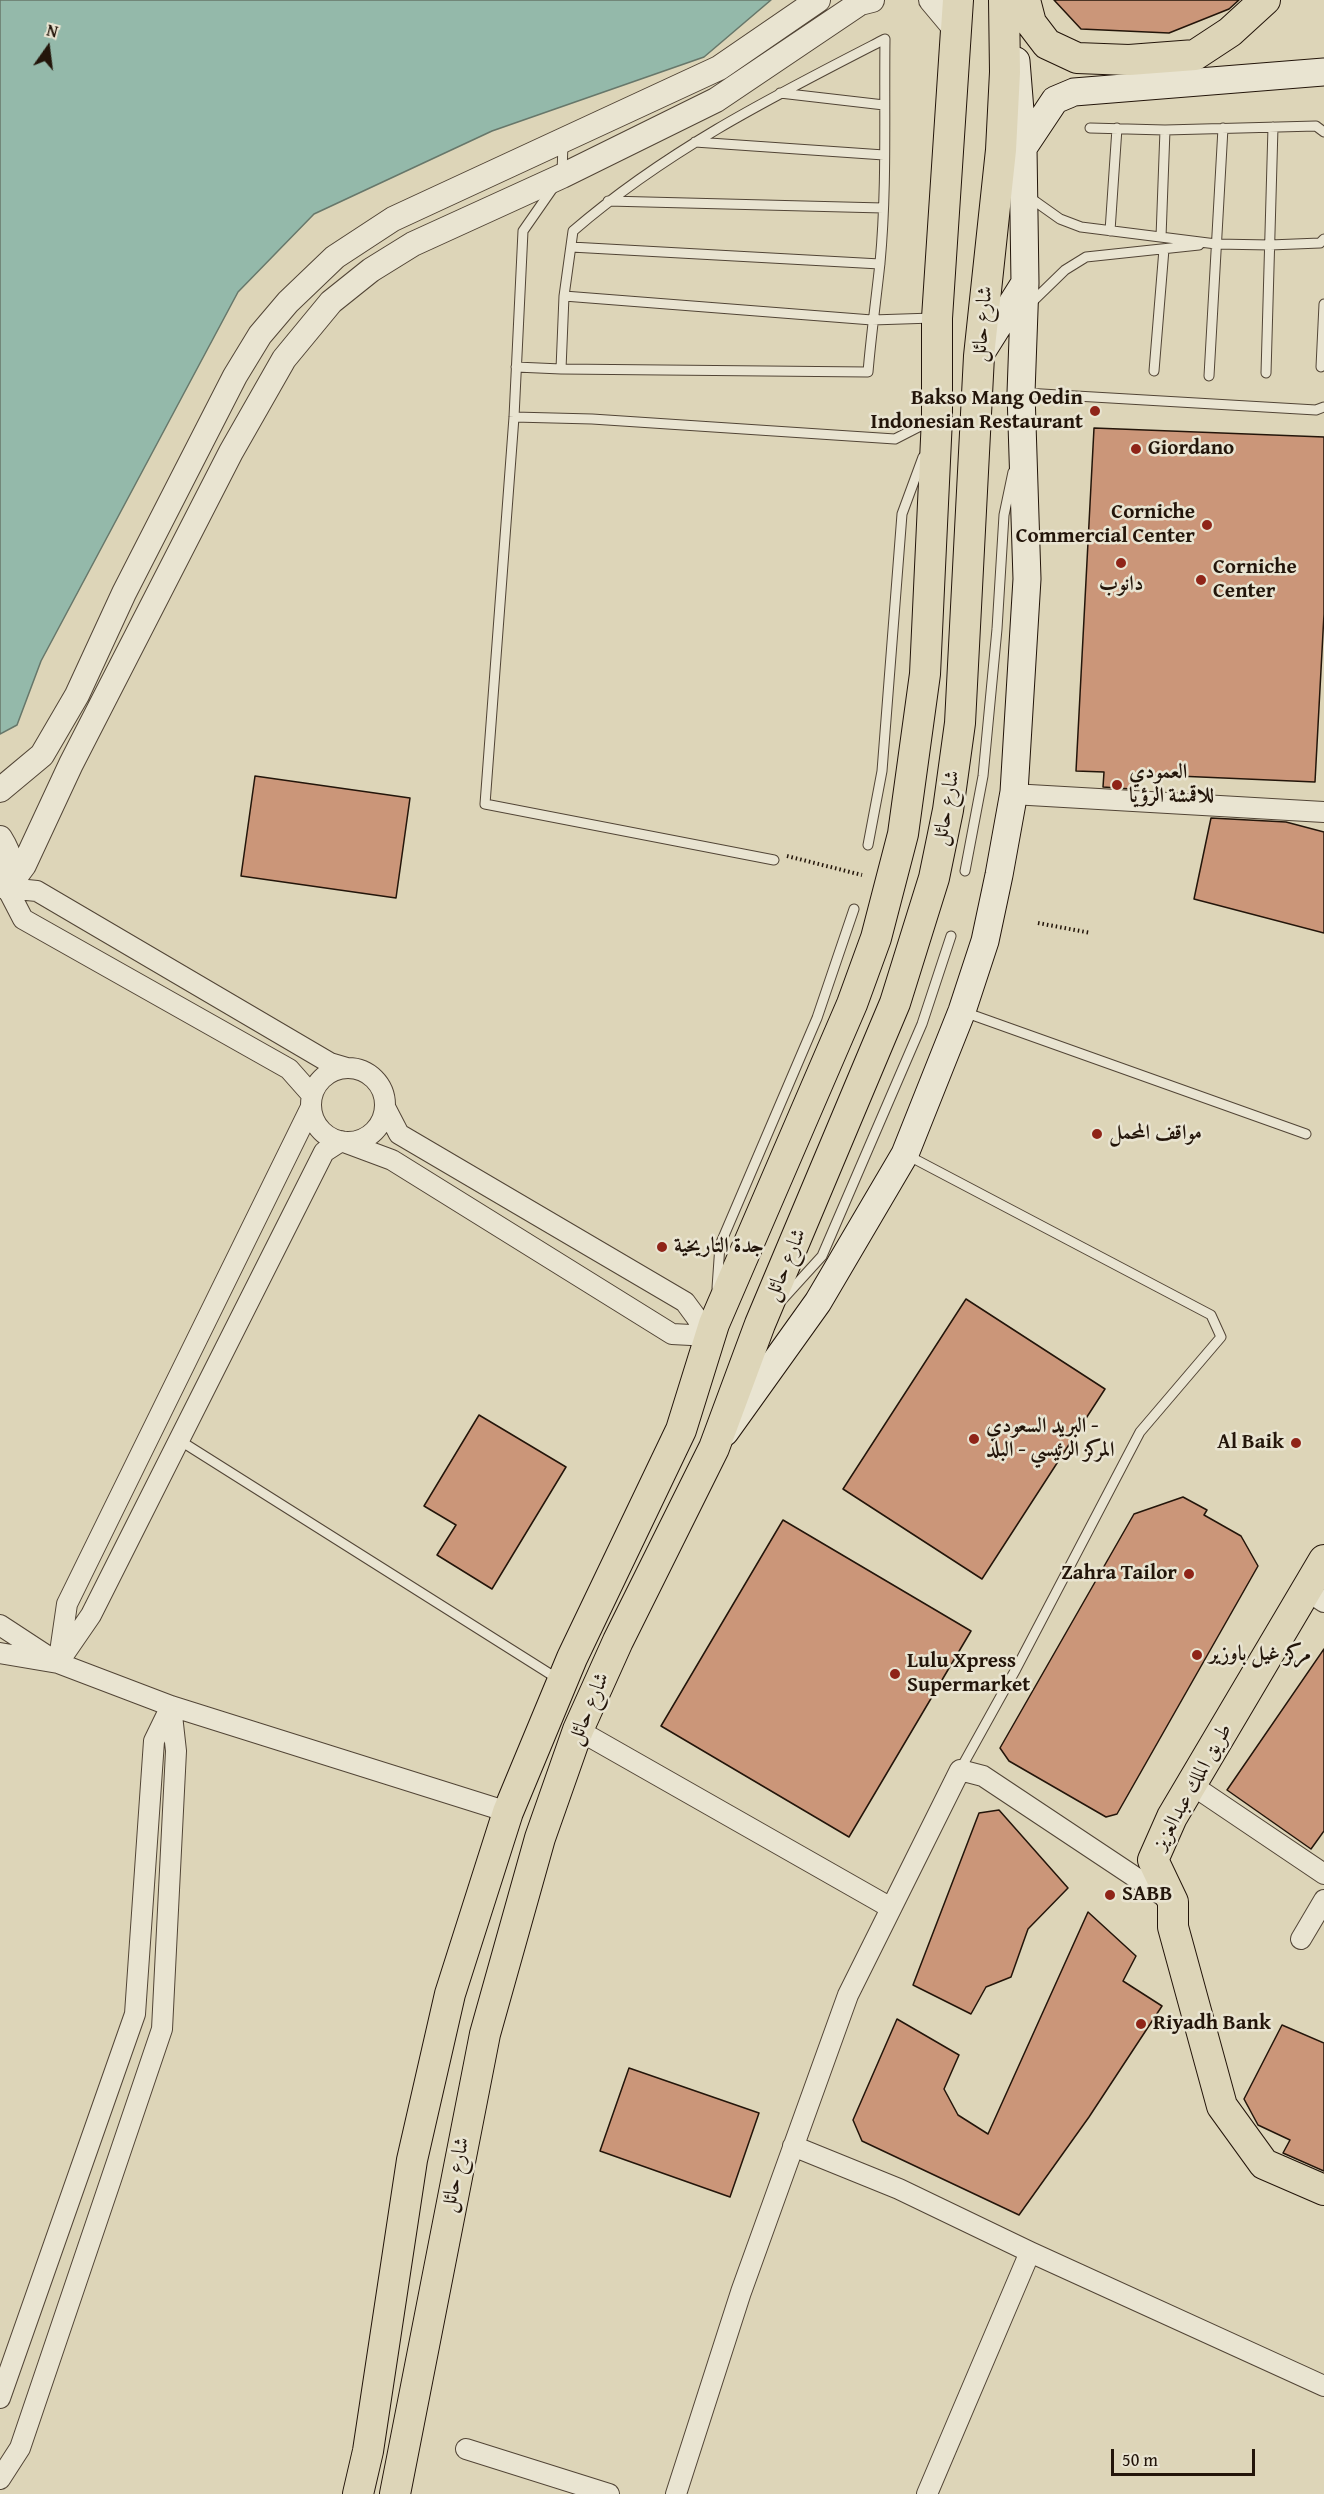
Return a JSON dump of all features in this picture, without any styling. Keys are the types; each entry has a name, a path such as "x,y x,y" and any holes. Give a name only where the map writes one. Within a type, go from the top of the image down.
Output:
{"main road":[{"name":"شارع حائل","path":"358,2494 368,2451 415,2149 450,1994 508,1812 562,1682 681,1430 712,1330 852,1004 876,938 903,834 925,674 937,418 937,318 958,0"},
{"name":"شارع حائل","path":"395,2494 485,2034 540,1838 578,1730 618,1641 714,1448 760,1324 895,1003 934,878 948,810 960,723 979,356 1001,150 1005,72 1004,0"},
{"path":"714,1448 818,1302 905,1154 962,1011 985,941 999,875 1012,794 1028,579 1021,393 1025,283 1023,148 1010,0"},
{"path":"1025,0 1031,23 1047,44 1077,58 1129,60 1196,55 1230,32 1265,0"},
{"path":"1023,148 1055,100 1074,92 1324,72"},
{"path":"979,356 1025,283"},
{"name":"طريق الملك عبدالعزيز","path":"1324,1560 1315,1596 1172,1817 1153,1860 1173,1902 1173,1928 1222,2106 1264,2164 1324,2190"}],"street":[{"path":"0,790 42,755 71,705 124,593 235,376 260,335 288,302 335,257 393,219 719,68 818,0"},
{"path":"3,891 24,865 71,764 231,452 284,359 331,302 371,270 413,244 562,176 716,100 860,3 872,0"},
{"path":"931,0 957,31"},
{"path":"1012,794 1324,812"},
{"path":"0,838 9,852 10,864 3,891"},
{"path":"3,891 37,891 330,1063 359,1069 370,1074 379,1084 384,1095 385,1107 383,1119 376,1130 366,1138 354,1142 341,1141 324,1152 91,1615 58,1663"},
{"path":"3,891 23,919 289,1070 312,1101 314,1118 320,1129 329,1137 392,1161 672,1334 712,1330"},
{"path":"58,1663 67,1604 312,1101 317,1085 335,1070 347,1068"},
{"path":"385,1107 399,1134 685,1302 712,1330"},
{"path":"0,1625 58,1663"},
{"path":"0,1653 58,1663 171,1706 508,1812"},
{"path":"0,2398 135,2014 154,1741 171,1706"},
{"path":"0,2479 20,2448 162,2029 176,1750 171,1706"},
{"path":"578,1730 891,1908"},
{"path":"676,2494 741,2292 848,1995 960,1770 983,1776 1173,1902"},
{"path":"1192,1785 1324,1874"},
{"path":"1301,1939 1324,1900"},
{"path":"793,2146 900,2189 1030,2252 1324,2386"},
{"path":"927,2494 1030,2252"},
{"path":"466,2449 609,2494"}],"lane":[{"path":"516,367 561,369 868,372 880,264 883,208 885,39 693,141 608,201 573,231 564,296 561,369"},
{"path":"780,93 884,105"},
{"path":"1090,128 1165,130 1316,126 1324,132"},
{"path":"1266,373 1273,127"},
{"path":"1110,231 1117,128"},
{"path":"1209,376 1222,128"},
{"path":"1161,237 1165,130"},
{"path":"563,140 562,176 523,231 514,417 485,804 774,860"},
{"path":"693,141 884,155"},
{"path":"1024,193 1060,219 1081,227 1216,244 1320,243 1324,239"},
{"path":"608,201 883,208"},
{"path":"1024,311 1065,270 1086,257 1216,244"},
{"path":"571,247 880,264"},
{"path":"1154,372 1164,249"},
{"path":"564,296 872,320 937,318"},
{"path":"1321,367 1324,304"},
{"path":"1021,393 1316,410 1324,407"},
{"path":"514,417 592,419 895,439 937,418"},
{"path":"868,845 882,771 902,514 937,418"},
{"path":"965,871 983,776 997,629 1004,516 1022,425"},
{"path":"712,1330 720,1245 817,1018 854,909"},
{"path":"760,1324 822,1256 922,1024 951,936"},
{"path":"962,1011 1306,1134"},
{"path":"905,1154 1211,1316 1221,1337 1140,1432 1016,1669 960,1770"},
{"path":"179,1440 562,1682"}],"path":[{"path":"787,856 862,874"},
{"path":"1038,923 1091,933"}],"shaded area":[{"path":"0,0 771,0 704,57 492,131 314,214 238,292 41,661 17,725 0,734"}],"building":[{"path":"1054,0 1239,0 1229,9 1169,33 1081,29"},
{"name":"Corniche Commercial Center","path":"1094,428 1324,437 1324,614 1315,782 1132,774 1131,789 1103,787 1104,772 1076,771"},
{"path":"255,776 410,798 396,898 241,876"},
{"path":"1211,818 1286,822 1324,832 1324,933 1194,899"},
{"name":"البريد السعودي - المركز الرئيسي - البلد","path":"966,1299 1105,1389 982,1579 843,1489"},
{"path":"479,1415 566,1467 492,1589 437,1555 456,1525 424,1506"},
{"path":"1183,1497 1207,1510 1204,1515 1241,1536 1258,1566 1117,1814 1106,1817 1009,1761 1000,1748 1134,1514"},
{"path":"783,1520 971,1631 849,1837 661,1726"},
{"path":"1324,1649 1324,1831 1311,1849 1227,1790"},
{"path":"999,1810 1068,1888 1028,1929 1011,1977 986,1987 971,2014 913,1985 979,1813"},
{"path":"1088,1912 1136,1956 1123,1981 1162,2006 1089,2117 1019,2215 862,2141 853,2120 897,2019 959,2055 944,2089 958,2115 988,2134"},
{"path":"1282,2025 1324,2043 1324,2171 1283,2153 1290,2140 1258,2125 1244,2099"},
{"path":"629,2068 759,2113 730,2197 600,2151"}],"place":[{"name":"Bakso Mang Oedin Indonesian Restaurant","path":"1095,411"},
{"name":"Giordano","path":"1136,449"},
{"name":"Corniche Commercial Center","path":"1207,525"},
{"name":"دانوب","path":"1121,563"},
{"name":"Corniche Center","path":"1201,580"},
{"name":"العمودي للاقمشة الرؤيا","path":"1117,785"},
{"name":"مواقف المحمل","path":"1097,1134"},
{"name":"جدة التاريخية","path":"662,1247"},
{"name":"البريد السعودي - المركز الرئيسي - البلد","path":"974,1439"},
{"name":"Al Baik","path":"1296,1443"},
{"name":"Zahra Tailor","path":"1189,1574"},
{"name":"مركز غيل باوزير","path":"1197,1655"},
{"name":"Lulu Xpress Supermarket","path":"895,1674"},
{"name":"SABB","path":"1110,1895"},
{"name":"Riyadh Bank","path":"1141,2024"}]}
